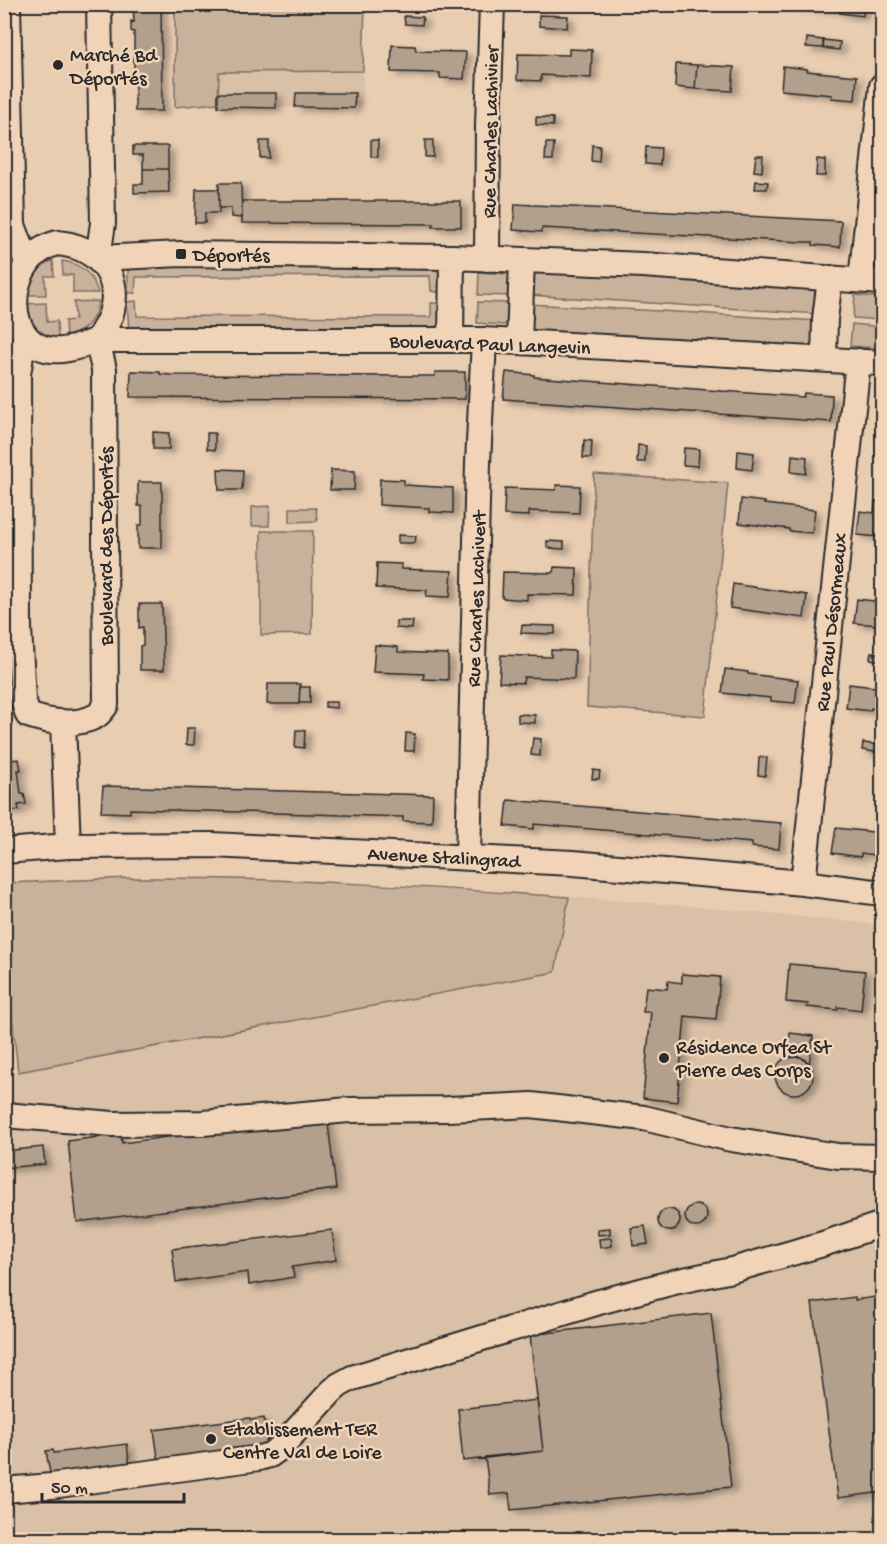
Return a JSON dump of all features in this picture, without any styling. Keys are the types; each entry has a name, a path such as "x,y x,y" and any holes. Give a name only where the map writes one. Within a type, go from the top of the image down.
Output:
{"street":[{"path":"8,4 9,225 25,256"},
{"path":"98,258 103,223 99,4"},
{"name":"Rue Charles Lachivier","path":"487,259 492,4"},
{"path":"98,258 182,254 452,257 643,265 872,281 882,86"},
{"path":"57,243 79,247 98,258 112,283 114,296 112,310 98,340 61,351 48,349 35,345 13,326 6,300 7,278 25,256 57,243"},
{"path":"451,340 452,257"},
{"path":"519,342 522,260"},
{"path":"824,358 825,319 830,278"},
{"name":"Boulevard des Déportés","path":"13,326 11,374 12,628 23,700 28,715 45,721 83,720 98,716 106,705 104,369 98,340"},
{"name":"Boulevard Paul Langevin","path":"98,340 484,340 882,363"},
{"name":"Rue Charles Lachivert","path":"468,857 478,463 484,340"},
{"name":"Rue Paul Désormeaux","path":"802,883 858,361"},
{"path":"63,722 68,846"},
{"name":"Avenue Stalingrad","path":"4,851 68,846 212,844 573,863 802,883 882,893"},
{"path":"4,1115 113,1124 203,1123 349,1110 531,1105 644,1118 731,1139 838,1156 882,1157"},
{"path":"4,1490 62,1485 270,1455 280,1448 339,1385 352,1378 598,1302 674,1282 732,1270 823,1244 882,1224"}],"shaded area":[{"path":"175,5 365,5 363,71 219,72 218,103 175,107"},
{"path":"363,71 362,108 218,107 218,72"},
{"path":"53,261 54,276 45,276 46,295 21,295 32,274 42,265"},
{"path":"62,261 75,264 85,271 93,280 98,293 73,293 73,275 63,275"},
{"path":"443,261 443,293 431,291 430,276 136,277 135,293 128,293 128,262"},
{"path":"530,268 820,283 818,314 529,295"},
{"path":"479,272 511,276 512,296 478,295"},
{"path":"855,295 882,298 882,320 853,318"},
{"path":"98,301 95,314 88,324 78,332 66,337 65,321 75,320 74,302"},
{"path":"136,301 137,316 431,317 431,303 443,303 441,330 129,330 127,302"},
{"path":"478,302 511,303 510,321 504,325 477,323"},
{"path":"46,303 47,322 57,321 58,338 44,334 35,327 21,304"},
{"path":"528,304 817,321 815,348 534,336 528,327"},
{"path":"852,324 882,327 882,346 878,348 850,346"},
{"path":"594,474 728,483 705,716 587,707"},
{"path":"270,506 269,526 252,526 252,507"},
{"path":"290,508 316,508 317,521 290,522"},
{"path":"261,531 313,531 312,634 261,635"},
{"path":"131,878 295,881 569,897 555,972 18,1072 5,950 5,883"},
{"path":"569,897 690,906 882,925 882,1539 5,1540 5,1074 554,972"}],"building":[{"path":"133,4 161,4 162,111 135,111 135,82 131,82 131,71 134,71 134,32 131,31 131,21 134,22"},
{"path":"864,4 863,16 840,13 840,10 790,5"},
{"path":"539,15 568,16 567,28 539,26"},
{"path":"404,16 423,17 422,25 405,24"},
{"path":"807,38 823,40 823,48 806,47"},
{"path":"824,40 840,42 839,50 823,48"},
{"path":"392,45 415,46 416,51 466,52 464,79 440,78 440,73 391,72"},
{"path":"569,49 592,50 591,78 541,75 541,81 517,80 518,54 569,55"},
{"path":"676,64 697,65 695,89 675,87"},
{"path":"697,65 734,67 732,91 695,89"},
{"path":"783,66 857,76 855,100 831,98 832,95 781,90"},
{"path":"218,93 276,93 276,108 218,107"},
{"path":"296,93 355,93 354,108 295,107"},
{"path":"536,117 553,118 553,126 536,125"},
{"path":"371,140 378,140 378,157 371,157"},
{"path":"425,140 433,140 433,157 425,157"},
{"path":"260,141 269,141 269,158 260,158"},
{"path":"546,143 554,143 553,160 545,160"},
{"path":"592,145 600,146 599,162 591,161"},
{"path":"133,146 168,146 168,169 143,169 143,155 133,155"},
{"path":"646,147 661,148 660,165 645,164"},
{"path":"756,155 763,155 762,172 754,171"},
{"path":"817,159 825,160 825,176 816,176"},
{"path":"143,169 168,169 169,192 134,193 134,184 143,184"},
{"path":"756,181 768,182 767,189 755,189"},
{"path":"219,183 241,183 242,218 231,217 231,208 219,208"},
{"path":"196,189 219,189 219,213 205,213 205,223 195,223"},
{"path":"242,201 461,201 461,227 433,227 433,224 242,223"},
{"path":"515,204 841,221 840,247 813,245 813,242 542,228 541,232 513,230"},
{"path":"131,371 160,372 160,374 171,375 411,376 435,376 435,372 465,372 465,399 130,397"},
{"path":"506,372 534,375 534,377 803,397 804,393 832,395 831,422 503,399"},
{"path":"153,432 169,433 169,449 153,449"},
{"path":"207,433 215,433 215,450 207,449"},
{"path":"584,440 592,441 591,458 583,458"},
{"path":"638,445 646,446 645,462 637,462"},
{"path":"684,448 699,449 698,466 683,465"},
{"path":"738,451 754,453 752,470 737,468"},
{"path":"792,455 807,457 806,474 791,472"},
{"path":"218,469 243,470 242,490 219,490"},
{"path":"331,470 355,471 354,490 330,490"},
{"path":"380,479 404,480 404,485 453,488 453,513 429,512 429,508 379,505"},
{"path":"138,482 162,482 162,548 138,548 138,525 142,525 142,506 138,506"},
{"path":"556,485 580,486 579,513 529,511 529,516 504,515 505,488 556,490"},
{"path":"741,499 815,510 812,533 739,523"},
{"path":"875,501 882,502 880,537 857,535 860,511 874,513"},
{"path":"398,535 416,536 415,543 398,543"},
{"path":"547,541 564,542 564,549 547,548"},
{"path":"377,563 401,564 401,569 452,571 450,597 426,596 427,590 376,588"},
{"path":"554,567 577,568 576,595 527,594 527,600 502,598 503,572 553,573"},
{"path":"733,584 807,595 804,618 730,608"},
{"path":"857,599 882,602 882,623 879,625 854,623"},
{"path":"139,604 162,604 164,670 140,670 143,627 139,628"},
{"path":"396,621 413,621 412,629 396,628"},
{"path":"522,625 555,626 555,634 521,633"},
{"path":"375,645 398,647 398,652 448,654 448,680 423,679 424,674 373,672"},
{"path":"551,650 575,651 574,679 524,677 523,683 499,682 501,655 551,657"},
{"path":"871,652 882,654 882,661 870,659"},
{"path":"725,669 798,680 795,703 722,693"},
{"path":"268,684 300,684 299,704 267,704"},
{"path":"849,684 882,688 882,710 846,708"},
{"path":"300,687 310,687 310,703 299,703"},
{"path":"325,702 337,702 336,708 325,707"},
{"path":"518,714 535,715 535,723 518,722"},
{"path":"187,728 195,728 194,745 186,745"},
{"path":"296,730 305,730 304,748 295,747"},
{"path":"406,733 415,734 414,751 405,751"},
{"path":"533,738 541,739 540,756 531,755"},
{"path":"863,743 882,745 882,753 862,750"},
{"path":"11,756 11,760 19,759 21,794 24,794 26,804 18,805 19,810 4,812 4,757"},
{"path":"759,757 767,758 765,776 758,775"},
{"path":"593,770 600,771 599,779 592,779"},
{"path":"103,786 433,795 432,822 403,821 403,817 311,814 130,809 130,813 101,812"},
{"path":"508,800 781,823 779,849 752,847 752,843 534,824 534,829 505,826"},
{"path":"836,828 882,833 882,856 861,853 861,857 832,853"},
{"path":"789,964 865,971 861,1010 807,1007 808,1004 786,1002"},
{"name":"Résidence Orfea St Pierre des Corps","path":"682,974 720,977 716,1019 685,1016 677,1102 643,1098 651,1012 643,1012 646,987 667,989 668,981 682,983"},
{"path":"790,1033 813,1036 809,1065 801,1057 787,1058"},
{"path":"882,1040 882,1115 879,1115"},
{"path":"794,1056 807,1062 813,1075 807,1088 794,1094 781,1088 775,1075 781,1062"},
{"path":"327,1116 336,1189 77,1222 68,1141 121,1134 122,1143"},
{"path":"43,1147 45,1164 4,1168 4,1151"},
{"path":"696,1205 704,1208 707,1216 704,1224 696,1227 688,1224 685,1216 688,1208"},
{"path":"669,1209 677,1212 680,1220 677,1228 669,1231 661,1228 658,1220 661,1212"},
{"path":"645,1226 648,1244 633,1246 631,1228"},
{"path":"610,1228 610,1234 598,1235 598,1229"},
{"path":"332,1230 336,1260 292,1267 294,1277 249,1285 248,1272 176,1282 172,1249"},
{"path":"611,1238 612,1246 600,1248 599,1239"},
{"path":"882,1296 882,1492 838,1498 812,1303"},
{"path":"711,1313 731,1487 511,1510 509,1493 490,1495 485,1457 543,1451 530,1335"},
{"path":"537,1400 543,1451 463,1461 458,1409"},
{"name":"Etablissement TER Centre Val de Loire","path":"249,1418 251,1420 264,1418 268,1449 159,1464 154,1430"},
{"path":"127,1444 130,1468 51,1478 46,1451 53,1450 54,1453"}],"place":[{"name":"Marché Bd Déportés","path":"58,65"},
{"name":"Déportés","path":"181,254"},
{"name":"Résidence Orfea St Pierre des Corps","path":"664,1058"},
{"name":"Etablissement TER Centre Val de Loire","path":"211,1439"}]}
